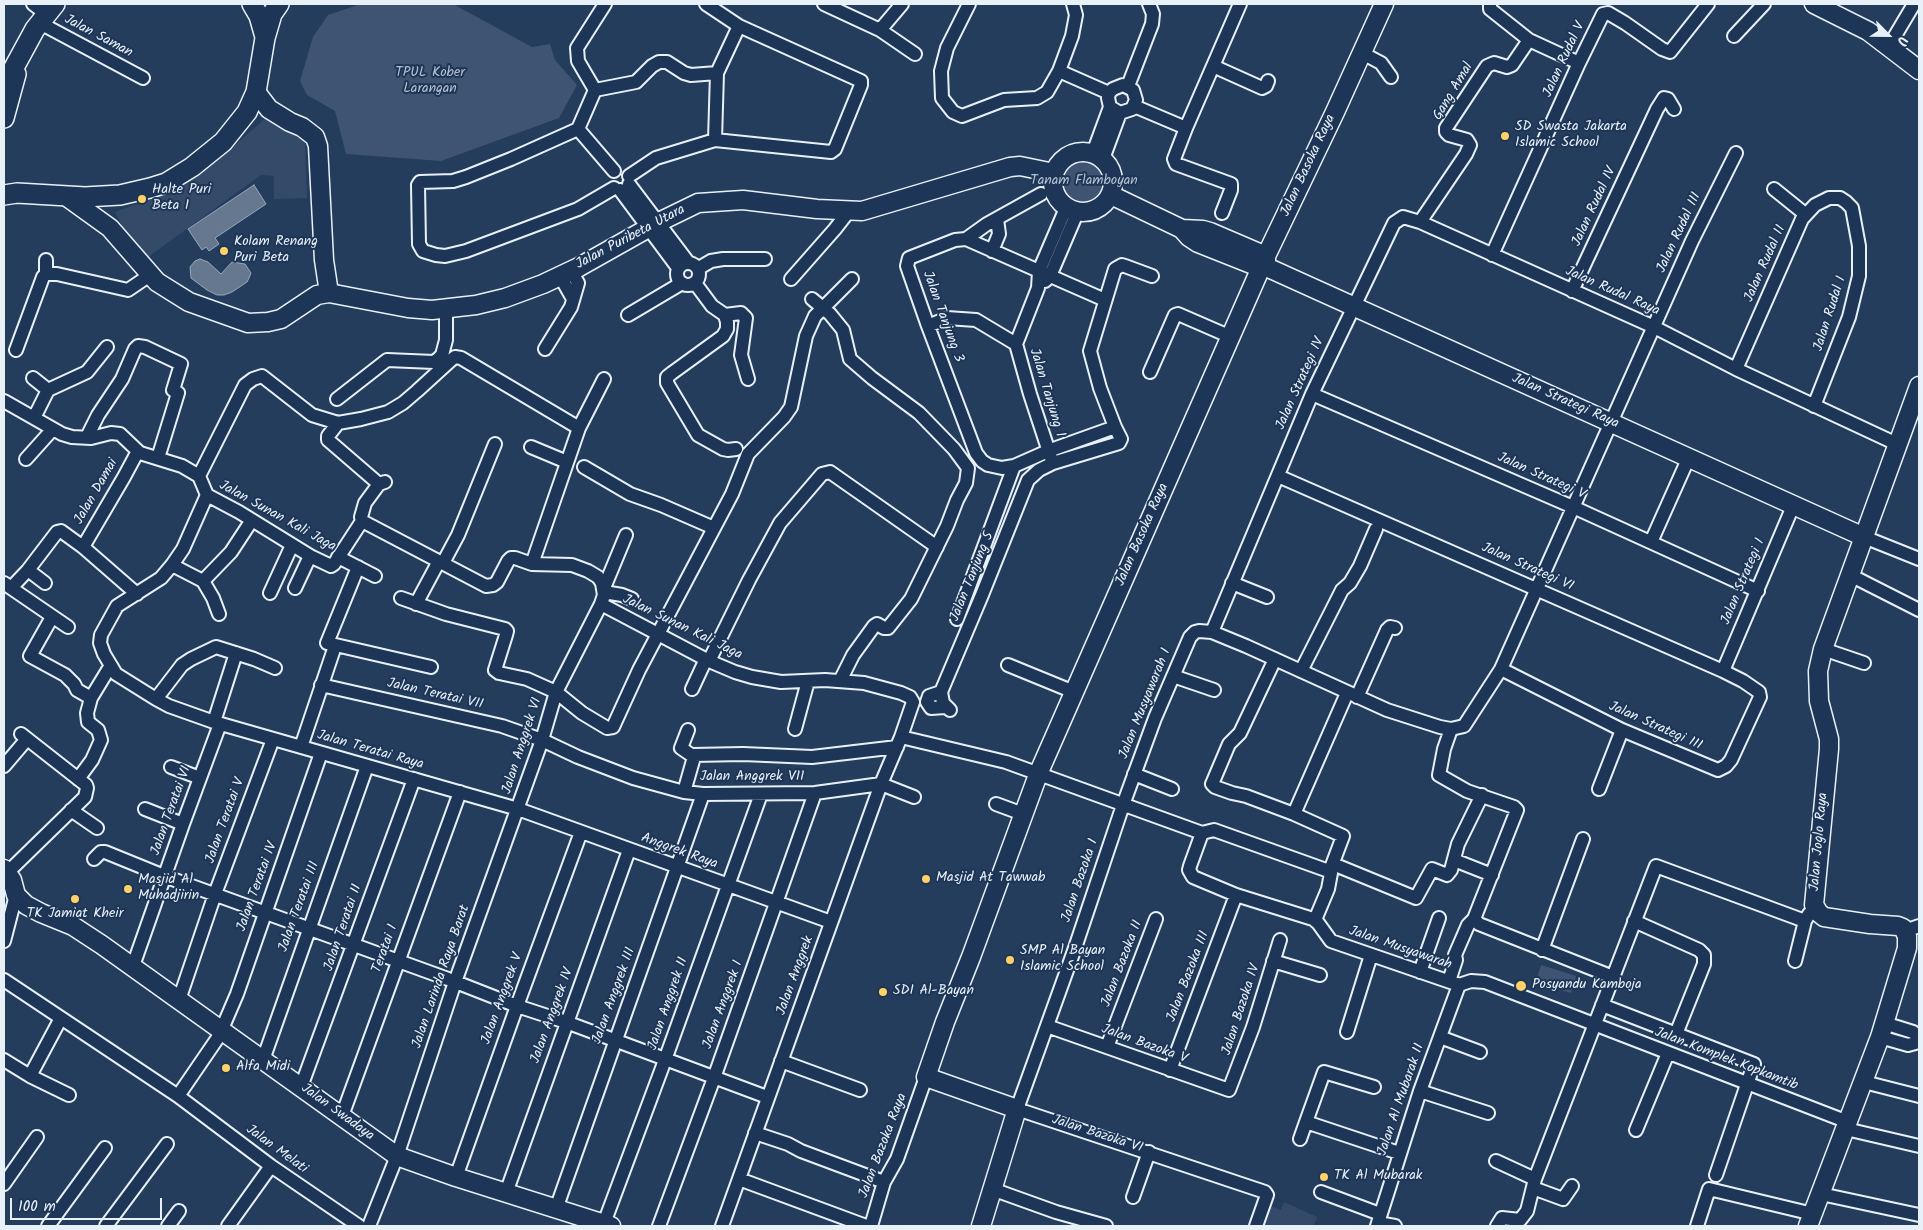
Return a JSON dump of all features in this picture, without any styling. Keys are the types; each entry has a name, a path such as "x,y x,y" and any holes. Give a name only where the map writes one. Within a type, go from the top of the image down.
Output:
{"main road":[{"path":"252,4 259,16 265,38"},
{"path":"8,192 67,197 130,193 174,179 198,163 223,142 247,112 256,92 265,38 272,14 279,4"},
{"path":"4,86 44,11"},
{"path":"4,118 23,50"}],"street":[{"path":"595,90 576,56 577,48 605,4"},
{"path":"595,90 578,129 466,177 453,181 420,182 418,185 419,244 422,251 445,256 466,251 578,209 623,184 656,158 716,140 831,152 835,149 861,85 858,79 739,26 706,4"},
{"path":"828,4 880,30 915,54"},
{"path":"880,30 902,4"},
{"path":"969,4 947,48 941,71 942,98 953,112 962,116 1004,100 1037,98 1047,92 1059,71 1072,36 1076,15 1074,4"},
{"path":"1128,86 1152,24 1153,14 1149,4"},
{"path":"1222,213 1231,190 1231,184 1176,164 1175,155 1240,4"},
{"name":"Jalan Basoka Raya","path":"926,1077 1039,772 1231,337 1267,266 1384,4"},
{"path":"1490,4 1490,9 1529,40 1579,63"},
{"name":"Jalan Rudal V","path":"1492,255 1603,14 1608,13 1665,51 1670,52 1708,4"},
{"path":"1734,36 1764,4"},
{"path":"1814,4 1868,31 1919,70"},
{"path":"1890,46 1914,4"},
{"name":"Jalan Saman","path":"44,11 143,78"},
{"path":"716,140 718,73 739,26"},
{"name":"Gang Amal","path":"1420,222 1466,154 1470,145 1466,140 1446,132 1446,128 1487,66 1494,63 1507,67 1512,66 1529,40"},
{"path":"1362,53 1381,63 1391,77"},
{"path":"595,90 636,82 652,66 659,62 668,62 684,73 691,75 718,73"},
{"path":"1213,66 1262,88 1266,86 1268,81"},
{"path":"1059,71 1109,93"},
{"path":"1117,86 1128,86 1135,94 1134,106 1128,112 1115,110 1108,98 1109,93 1117,86"},
{"path":"67,197 110,228 157,282 189,302 248,323 268,322 281,319 317,296 329,293 324,260 318,146 315,137 302,127 269,109 256,92"},
{"name":"Jalan Rudal IV","path":"1572,291 1657,109 1666,98 1668,98 1674,108"},
{"path":"1134,106 1186,128"},
{"path":"1098,156 1115,110"},
{"path":"578,129 614,170"},
{"path":"1077,152 1098,156 1109,166 1113,175 1114,185 1111,195 1101,208 1093,211 1072,210 1059,202 1054,193 1052,183 1054,173 1058,166 1070,155 1077,152"},
{"name":"Jalan Rudal III","path":"1654,327 1692,240 1736,153"},
{"name":"Jalan Puribeta Utara","path":"329,293 408,308 446,308 476,305 505,298 543,284 686,208 706,202 743,200 862,211 1010,167 1020,166 1054,173"},
{"path":"614,170 621,169 623,184 654,225 688,266 699,276 695,283 691,285 682,283 678,279 677,274 688,266 712,260 765,259"},
{"path":"614,170 609,179 623,184"},
{"path":"1774,189 1806,214"},
{"path":"966,239 1041,194"},
{"path":"1111,195 1182,229 1198,243 1220,244 1267,266"},
{"name":"Jalan Rudal I","path":"1806,214 1814,206 1829,198 1840,198 1852,208 1859,246 1859,276 1849,317 1814,406"},
{"name":"Jalan Tanjung 1","path":"1053,463 1016,344 1044,273 1072,210"},
{"path":"791,279 849,211"},
{"name":"Jalan Rudal II","path":"1736,370 1806,214"},
{"name":"Jalan Rudal Raya","path":"1353,306 1394,223 1403,217 1420,222 1654,327 1736,370 1899,445"},
{"path":"992,250 999,234 997,219"},
{"path":"966,239 1105,300"},
{"name":"Jalan Tanjung 3","path":"966,239 956,240 909,258 907,266 976,453 982,461 988,465 1002,468 1014,466 1048,451 1115,427"},
{"path":"16,350 43,277 46,274 46,260"},
{"path":"1115,427 1100,388 1090,351 1115,269 1119,266 1125,266 1152,276"},
{"name":"Jalan Strategi Raya","path":"1267,266 1353,306 1614,418 1688,459 1864,537"},
{"path":"46,274 57,274 128,290 148,273"},
{"path":"546,349 571,307 573,299 566,273"},
{"path":"401,598 505,629 507,631 495,670 499,673 527,679 556,692 582,713 607,728 613,726 639,670 732,494 748,454 784,417 790,407 806,336 815,316 852,279"},
{"path":"628,315 682,283"},
{"path":"695,283 712,306 725,315 727,329 723,336 672,372 667,380 698,434 723,449 736,449"},
{"path":"812,299 843,330 850,359 919,413 954,449 968,468 966,483 956,500 947,526 912,599 888,628 877,624 874,626 853,655 840,681"},
{"name":"Jalan Strategi IV","path":"1212,632 1312,394 1353,306"},
{"path":"446,308 438,333 447,355"},
{"path":"4,401 52,430 72,437 87,437 111,433 120,434 138,451 182,466 199,476 245,385 257,377 266,377 312,415 338,423 388,412 410,397 447,355 446,308"},
{"path":"725,315 741,313 746,318 741,355 748,379"},
{"path":"1150,372 1175,316 1178,314 1231,337"},
{"path":"928,326 947,318 976,320 1016,344"},
{"path":"1212,632 1276,659 1352,695 1414,719 1454,729 1464,726 1501,669 1654,327"},
{"path":"87,437 122,379 135,348 138,346 145,347 181,364 173,390 178,393 158,458"},
{"path":"34,418 48,390 87,372 106,347"},
{"path":"337,399 387,360 434,362 440,357 447,355 461,358 578,428"},
{"path":"34,378 48,390"},
{"path":"532,564 578,428 604,379"},
{"name":"Jalan Joglo Raya","path":"1811,1220 1882,1030 1907,948 1907,936 1912,928 1831,919 1819,913 1814,905 1829,749 1818,692 1818,671 1823,649 1919,386"},
{"name":"Jalan Strategi V","path":"1312,394 1573,507 1758,591"},
{"path":"338,423 328,436 328,440 382,483 365,503 361,517 362,521"},
{"name":"Jalan Tanjung 5","path":"948,709 941,698 941,692 1028,480 1032,475 1053,463 1119,443 1121,438 1115,427"},
{"path":"26,460 52,430"},
{"path":"416,604 458,535 495,444"},
{"path":"531,447 567,462"},
{"name":"Jalan Damai","path":"83,547 138,451"},
{"path":"1651,542 1688,459"},
{"name":"Jalan Tanjung 5","path":"957,619 1014,466"},
{"path":"584,467 630,494 714,528"},
{"path":"692,689 780,523 822,474 830,472 936,547"},
{"name":"Jalan Sunan Kali Jaga","path":"199,476 207,495 310,556 331,566 362,521 486,586 497,582 511,558 532,564 572,565 588,571 598,577 603,595 658,635 708,660 752,677 781,682 864,682 910,697 913,702 899,742"},
{"name":"Jalan Strategi VI","path":"1278,476 1722,671 1742,681 1759,692 1760,695"},
{"path":"78,779 92,760 101,740 98,730 88,722 87,713 91,698 108,670 112,667 100,643 101,635 117,606 161,578 172,565 183,549 207,495"},
{"name":"Jalan Strategi I","path":"1722,671 1793,506"},
{"path":"203,581 231,552 252,520"},
{"path":"1301,671 1342,590 1350,583 1360,566 1376,529"},
{"path":"68,627 7,586 28,570 58,530 83,547 137,594"},
{"name":"Jalan Anggrek VI","path":"518,809 542,740 556,692 603,595 626,535"},
{"path":"1864,537 1919,560"},
{"path":"270,593 292,545"},
{"path":"295,588 310,556"},
{"path":"338,557 375,576"},
{"path":"172,565 203,581 220,614"},
{"path":"358,567 327,642 335,646 430,667"},
{"path":"28,570 46,583"},
{"path":"1850,575 1919,610"},
{"path":"1232,583 1267,597"},
{"path":"967,592 981,598"},
{"path":"603,595 622,595 632,599"},
{"path":"52,617 30,656 66,675 77,690 91,698"},
{"path":"1294,814 1352,695 1387,630 1390,627 1395,628"},
{"name":"Jalan Musyawarah I","path":"1123,805 1173,676 1192,634 1198,631 1212,632"},
{"path":"301,747 335,646"},
{"path":"156,699 182,665 190,659 216,647 275,668"},
{"path":"1823,649 1864,663"},
{"name":"Jalan Teratai VI","path":"133,966 200,778 236,653"},
{"path":"1202,833 1190,866 1191,875 1198,880 1236,894 1315,920 1328,888 1331,866 1343,836 1294,814 1246,796 1215,787 1212,784 1229,744 1240,733 1276,659"},
{"path":"1008,665 1074,692"},
{"name":"Jalan Teratai Raya","path":"112,667 116,674 169,706 217,723 518,809"},
{"name":"Jalan Strategi III","path":"1501,669 1622,730 1712,769 1721,770 1731,760 1760,695"},
{"path":"1173,676 1214,690"},
{"path":"795,729 808,681"},
{"name":"Jalan Teratai VII","path":"321,685 502,726 542,740"},
{"path":"1331,866 1416,898 1432,869 1447,874 1451,870 1458,844 1482,794 1468,790 1438,774 1454,729"},
{"path":"688,730 681,748 693,755 743,754 812,757 899,742 1006,762 1039,772 1202,833 1214,830 1326,870 1331,866"},
{"path":"1599,789 1622,730"},
{"path":"4,766 24,736 86,784 85,797 6,871 16,895 4,941"},
{"name":"Jalan Teratai V","path":"179,1000 215,894 273,739"},
{"name":"Jalan Anggrek VII","path":"542,740 578,757 633,778 684,792 703,794 816,793 881,784"},
{"name":"Jalan Anggrek","path":"722,1226 881,784 899,742"},
{"name":"Jalan Teratai IV","path":"222,1030 322,753"},
{"path":"684,792 694,760 693,755"},
{"name":"Jalan Teratai III","path":"263,1060 366,766"},
{"path":"171,767 200,778"},
{"path":"1134,774 1172,789"},
{"name":"Jalan Teratai II","path":"301,1087 414,779"},
{"path":"881,784 914,797"},
{"name":"Teratai 1","path":"342,1116 460,792"},
{"name":"Jalan Anggrek I","path":"659,1226 816,793"},
{"name":"Jalan Anggrek III","path":"556,1209 614,1040 703,794"},
{"name":"Jalan Anggrek II","path":"606,1226 761,794"},
{"name":"Jalan Al Mubarak II","path":"1378,1221 1399,1153 1440,1037 1454,984 1455,955 1468,925 1474,919 1517,810 1482,794"},
{"path":"996,804 1023,814"},
{"name":"Jalan Bazoka I","path":"1017,1109 1123,805"},
{"path":"145,809 183,824"},
{"name":"Anggrek Raya","path":"518,809 776,904 831,922"},
{"name":"Jalan Larinda Raya Barat","path":"369,1226 397,1156 455,982 518,809"},
{"path":"71,810 97,828"},
{"name":"Jalan Anggrek V","path":"456,1177 516,1006 581,832"},
{"path":"1542,950 1583,839"},
{"name":"Jalan Anggrek IV","path":"506,1193 629,850"},
{"path":"94,859 101,852 105,852 164,876 767,1097"},
{"path":"1454,860 1492,874"},
{"path":"1497,1226 1502,1218 1519,1221 1527,1211 1534,1184 1596,1026 1634,920 1657,866 1805,921"},
{"name":"Jalan Bazoka III","path":"1170,1070 1236,894"},
{"name":"Jalan Swadaya","path":"16,895 26,905 73,926 133,966 397,1156 606,1226"},
{"path":"1795,961 1805,921 1814,905"},
{"path":"1420,972 1439,918"},
{"name":"Jalan Bazoka II","path":"1107,1048 1156,919"},
{"path":"1474,919 1478,924 1613,976"},
{"name":"Jalan Musyawarah","path":"1315,920 1331,941 1454,984 1472,981 1484,982 1596,1026"},
{"path":"1634,920 1699,950 1704,955 1704,964 1676,1034"},
{"name":"Jalan Bazoka IV","path":"1230,1088 1280,940"},
{"path":"1347,1032 1371,955"},
{"path":"1274,961 1320,975"},
{"name":"Jalan Melati","path":"4,980 178,1096 271,1166 359,1226"},
{"name":"Jalan Komplek Kopkamtib","path":"1602,1005 1754,1064 1747,1084"},
{"path":"30,1076 61,1018"},
{"name":"Jalan Bazoka V","path":"1047,1026 1227,1090 1230,1088"},
{"name":"Jalan Komplek Kopkamtib","path":"1596,1026 1747,1084 1847,1126 1919,1146"},
{"path":"178,1096 222,1030"},
{"path":"1882,1030 1913,1032 1919,1038"},
{"path":"1882,1030 1908,1045 1919,1042"},
{"path":"1440,1037 1480,1052"},
{"path":"1636,1130 1668,1053"},
{"path":"4,1060 30,1076 69,1095"},
{"path":"781,1061 860,1090"},
{"path":"1300,1139 1324,1072 1374,1087"},
{"name":"Jalan Bazoka VI","path":"926,1077 1265,1192 1267,1195 1256,1226"},
{"name":"Jalan Bazoka Raya","path":"871,1226 884,1182 897,1159 926,1077"},
{"path":"1864,1082 1919,1096"},
{"path":"1716,1175 1747,1084"},
{"path":"1420,1091 1488,1113"},
{"path":"981,1226 1017,1109"},
{"path":"1306,1122 1399,1153"},
{"path":"755,1133 884,1182"},
{"path":"4,1184 37,1137"},
{"path":"106,1226 167,1144"},
{"path":"48,1226 105,1148"},
{"path":"1133,1197 1149,1152"},
{"path":"1496,1160 1534,1184 1563,1199 1572,1186"},
{"path":"228,1226 271,1166"},
{"path":"739,1180 866,1226"},
{"path":"992,1189 1056,1212 1106,1226"},
{"path":"1697,1226 1709,1189 1811,1220"},
{"path":"1321,1192 1378,1221 1395,1226"},
{"path":"1821,1194 1919,1215"},
{"path":"168,1226 179,1211"}],"shaded area":[{"path":"268,116 305,142 307,198 274,199 274,176 261,175 144,260 132,244 115,212 166,194 227,152"},
{"path":"254,185 266,204 215,238 219,244 209,251 206,247 202,250 188,229"},
{"path":"200,259 208,262 221,274 232,262 245,264 251,273 247,282 232,292 217,295 191,278 190,267 195,261"},
{"path":"1284,1202 1317,1217 1314,1225 1317,1226 1257,1226 1266,1204 1281,1210"}],"green space":[{"name":"TPUL Kober Larangan","path":"361,4 453,4 532,47 550,44 555,60 577,85 559,118 441,161 346,154 335,111 307,95 300,81 313,37 328,15"},
{"name":"Tanam Flamboyan","path":"1077,152 1089,152 1100,157 1108,165 1113,176 1111,194 1100,207 1089,212 1077,212 1066,207 1058,199 1053,188 1053,176 1058,165 1066,157"},
{"path":"1541,965 1576,976 1571,993 1536,982"}],"place":[{"name":"SD Swasta Jakarta Islamic School","path":"1505,136"},
{"name":"Halte Puri Beta 1","path":"142,199"},
{"name":"Kolam Renang Puri Beta","path":"224,251"},
{"name":"Masjid At Tawwab","path":"926,879"},
{"name":"Masjid Al Muhadjirin","path":"128,889"},
{"name":"TK Jamiat Kheir","path":"75,899"},
{"name":"SMP Al Bayan Islamic School","path":"1010,960"},
{"name":"Posyandu Kamboja","path":"1521,986"},
{"name":"SDI Al-Bayan","path":"883,992"},
{"name":"Alfa Midi","path":"226,1068"},
{"name":"TK Al Mubarak","path":"1324,1177"}]}
